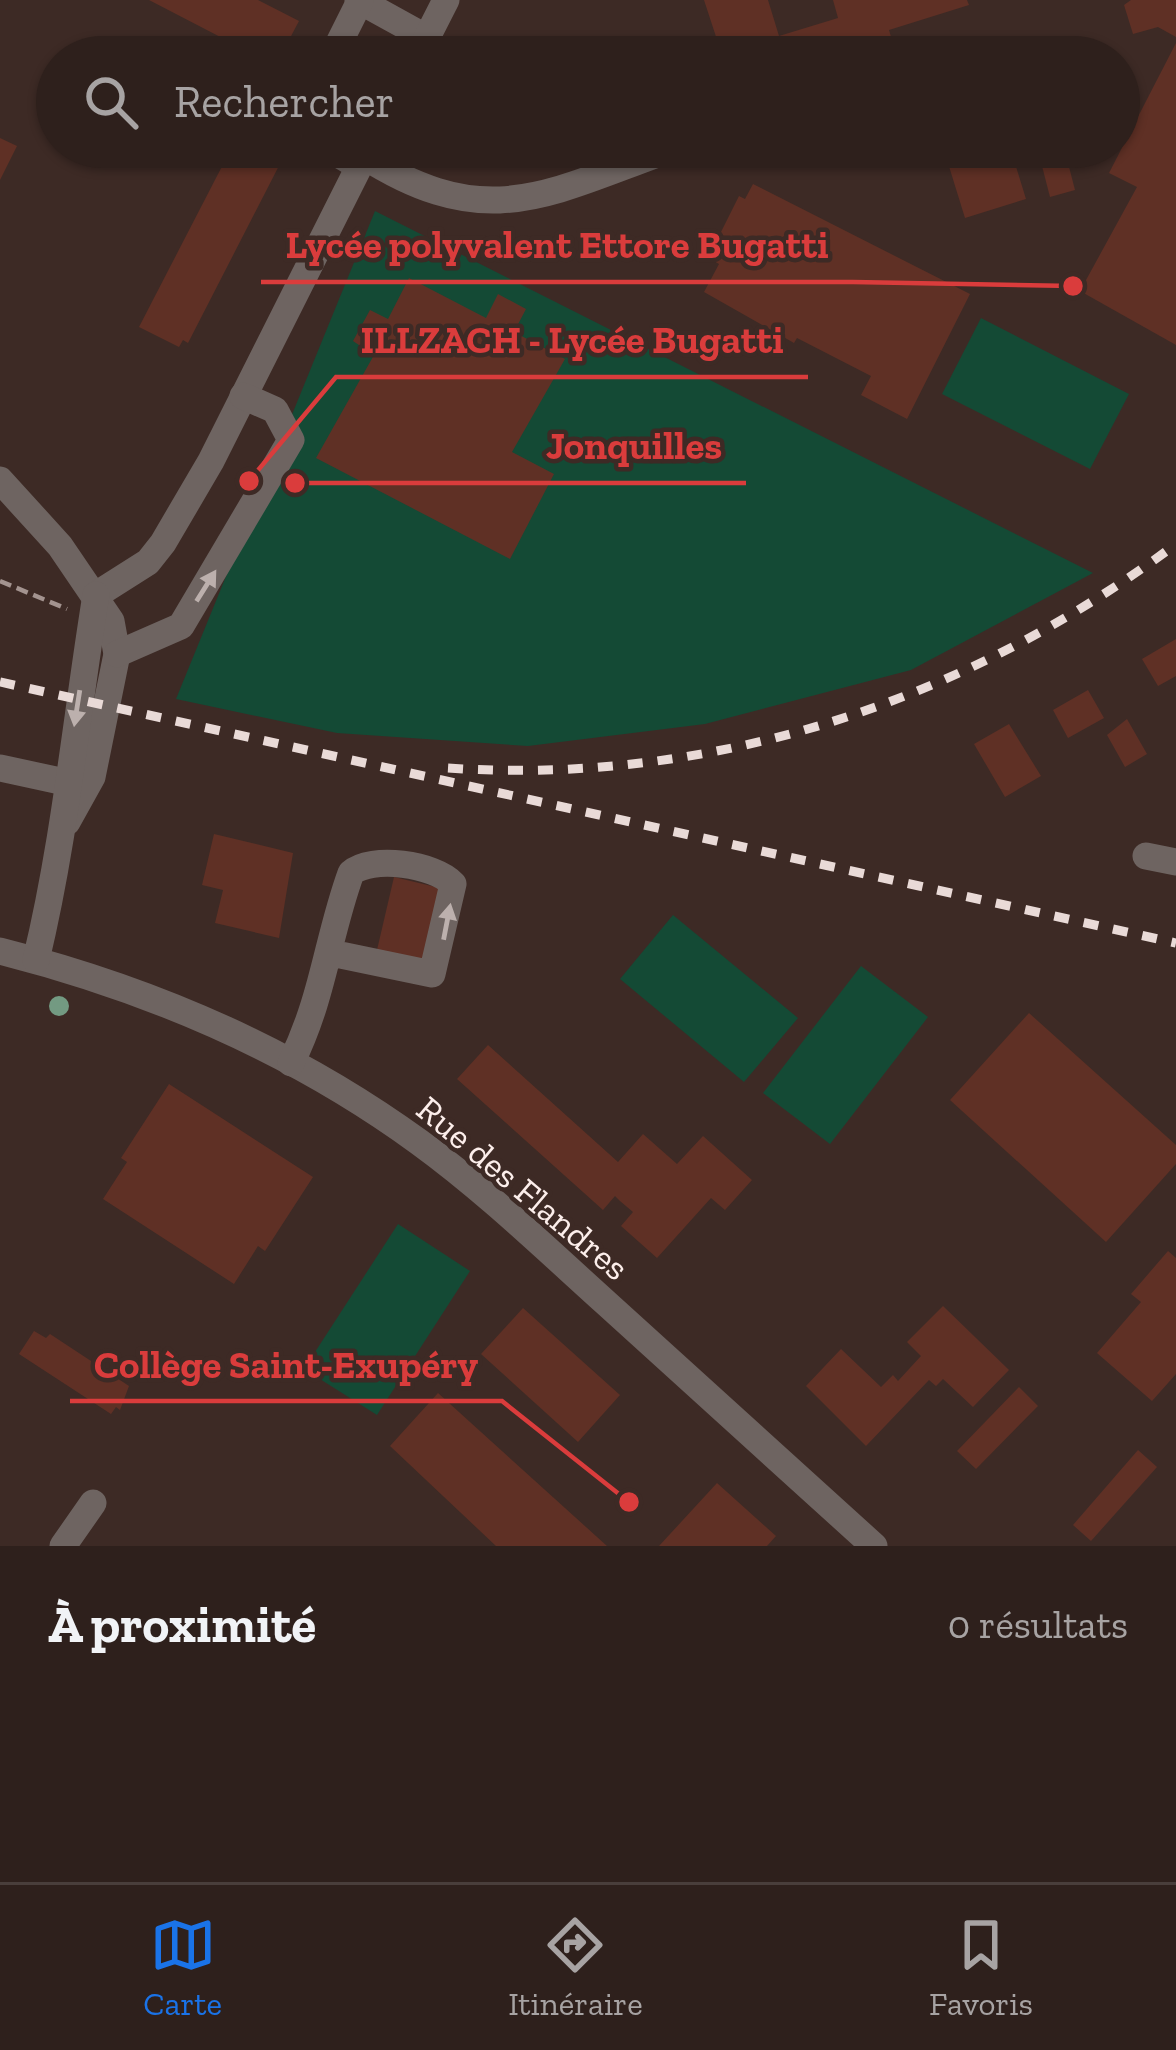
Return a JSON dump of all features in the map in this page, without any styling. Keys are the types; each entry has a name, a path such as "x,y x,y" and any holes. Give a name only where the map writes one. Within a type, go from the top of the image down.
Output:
{"street":[{"path":"428,36 446,0"},
{"path":"342,36 359,1 407,36"},
{"path":"36,960 67,822 65,782 93,609 163,543 358,168"},
{"path":"390,168 444,193 492,204 531,198 616,168"},
{"path":"117,654 181,626 283,457 291,440 275,410 243,396"},
{"path":"0,479 93,609 112,621 117,654 92,777 67,822"},
{"path":"0,768 65,782"},
{"path":"1146,856 1176,862"},
{"path":"291,1063 316,1008 345,889 359,865 376,862 441,874 453,884 432,974 331,952"},
{"name":"Rue des Flandres","path":"0,951 170,1005 291,1063 418,1142 874,1546"},
{"path":"63,1546 93,1503"}],"path":[{"path":"0,581 93,609"}],"green space":[{"path":"375,211 1093,573 911,670 705,724 528,746 337,733 176,699"},
{"path":"981,318 1129,394 1090,469 942,394"},
{"path":"673,915 798,1018 744,1082 620,979"},
{"path":"861,966 928,1017 830,1144 763,1093"},
{"path":"398,1224 470,1271 377,1415 304,1369"}],"building":[{"path":"149,0 258,0 299,21 291,36 218,36"},
{"path":"704,0 768,0 779,36 716,36"},
{"path":"833,0 967,0 969,5 889,30 891,36 779,36 838,18"},
{"path":"1131,0 1176,0 1176,37 1158,27 1133,34 1124,5"},
{"path":"1176,43 1176,345 1080,291 1137,187 1109,173 1112,168 1140,168 1140,113"},
{"path":"0,138 17,146 0,180"},
{"path":"221,168 278,168 188,343 183,340 179,347 139,327"},
{"path":"950,168 1016,168 1026,199 965,218"},
{"path":"1043,168 1069,168 1075,190 1050,197"},
{"path":"753,184 970,294 907,419 861,395 871,376 797,338 794,343 704,292 719,264 714,261 722,245 716,242 739,196 745,199"},
{"path":"409,278 486,318 498,294 526,309 514,332 565,359 512,452 554,474 510,559 316,458 374,355 353,341 370,310 388,319"},
{"path":"1176,639 1176,676 1158,686 1142,659"},
{"path":"1088,690 1104,718 1068,738 1053,710"},
{"path":"1127,719 1147,754 1125,767 1107,735"},
{"path":"1009,724 1041,776 1005,797 974,744"},
{"path":"214,834 293,853 279,938 215,923 223,890 202,885"},
{"path":"394,877 440,888 423,961 377,950"},
{"path":"1029,1013 1176,1145 1176,1164 1106,1242 950,1100"},
{"path":"488,1045 618,1162 643,1134 677,1164 703,1136 752,1180 725,1210 711,1198 657,1258 621,1226 633,1212 615,1196 603,1210 457,1079"},
{"path":"169,1084 313,1177 265,1251 258,1246 234,1284 103,1199 127,1162 121,1158"},
{"path":"1168,1251 1176,1258 1176,1374 1152,1401 1097,1353 1141,1302 1131,1294"},
{"path":"943,1306 1009,1370 973,1407 943,1379 936,1386 929,1380 866,1446 806,1386 841,1349 881,1387 893,1375 898,1381 921,1356 907,1342"},
{"path":"523,1308 620,1395 578,1442 481,1354"},
{"path":"34,1331 46,1338 50,1334 129,1386 120,1410 116,1407 111,1414 19,1354"},
{"path":"1019,1387 1038,1406 976,1469 957,1451"},
{"path":"438,1393 607,1546 496,1546 390,1446"},
{"path":"1138,1450 1157,1467 1091,1541 1073,1525"},
{"path":"717,1483 776,1536 767,1546 659,1546"}],"railway":[{"path":"448,768 546,770 644,763 739,746 832,722 923,689 1011,648 1176,544"},
{"path":"0,682 1176,943"}],"place":[{"name":"Lycée polyvalent Ettore Bugatti","path":"1073,286"},
{"name":"ILLZACH - Lycée Bugatti","path":"249,481"},
{"name":"Jonquilles","path":"295,483"},
{"name":"Collège Saint-Exupéry","path":"629,1502"}]}
